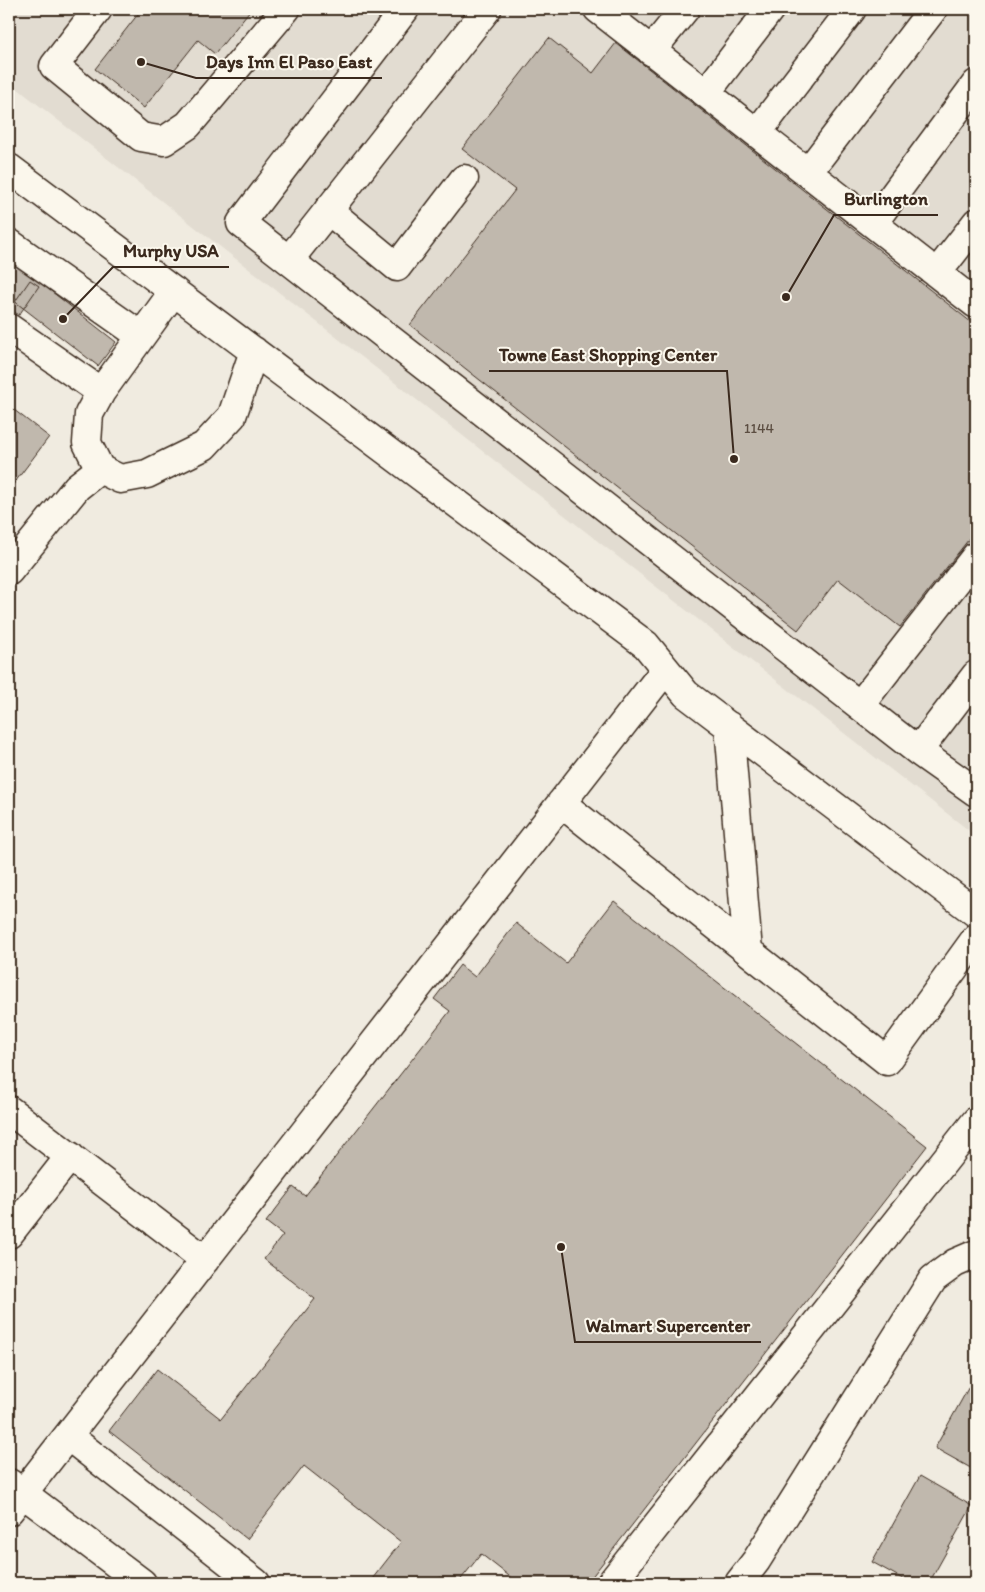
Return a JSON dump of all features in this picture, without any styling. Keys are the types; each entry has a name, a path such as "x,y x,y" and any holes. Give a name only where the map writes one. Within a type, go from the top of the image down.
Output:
{"lane":[{"path":"98,9 54,66 141,137 164,141 188,125 286,9"},
{"path":"405,9 241,223 918,751 976,792"},
{"path":"289,260 487,9"},
{"path":"598,9 976,304"},
{"path":"652,51 685,9"},
{"path":"706,93 770,9"},
{"path":"757,133 852,9"},
{"path":"808,172 934,9"},
{"path":"873,224 976,84"},
{"path":"9,168 646,645 686,694 976,912"},
{"path":"328,210 397,267 464,179"},
{"path":"937,273 976,223"},
{"path":"9,243 141,336"},
{"path":"174,291 101,392 89,414 87,443 100,468 120,479 147,474 204,446 232,416 254,351"},
{"path":"9,328 101,392"},
{"path":"9,571 77,487 100,468"},
{"path":"860,705 976,556"},
{"path":"142,1583 13,1495 68,1436 665,670"},
{"path":"918,751 976,675"},
{"path":"729,726 748,951"},
{"path":"561,803 886,1061 976,938"},
{"path":"9,1110 205,1260"},
{"path":"611,1583 976,1121"},
{"path":"9,1234 70,1156"},
{"path":"739,1583 762,1552 933,1279 955,1263 976,1254"},
{"path":"68,1436 256,1583"}],"shaded area":[{"path":"9,9 976,9 976,836 9,82"}],"building":[{"path":"142,9 251,9 215,54 198,40 144,108 95,69"},
{"path":"549,38 593,73 616,43 976,326 976,530 900,627 838,579 798,630 410,325 515,190 462,149"},
{"path":"9,258 116,342 98,366 9,297"},
{"path":"30,280 39,286 19,315 10,309"},
{"path":"9,406 49,437 9,490"},
{"path":"614,901 927,1146 587,1583 518,1583 481,1554 458,1583 448,1583 440,1577 436,1583 369,1583 401,1542 304,1466 247,1539 109,1431 157,1369 221,1419 315,1299 264,1259 283,1235 266,1222 293,1187 305,1196 450,1011 434,999 460,965 475,977 516,923 566,963"},
{"path":"976,1374 976,1471 935,1448"},
{"path":"920,1476 972,1506 929,1583 910,1583 872,1562"}],"place":[{"name":"Days Inn El Paso East","path":"141,62"},
{"name":"Burlington","path":"786,297"},
{"name":"Murphy USA","path":"63,319"},
{"name":"Towne East Shopping Center","path":"734,459"},
{"name":"Walmart Supercenter","path":"561,1247"}]}
